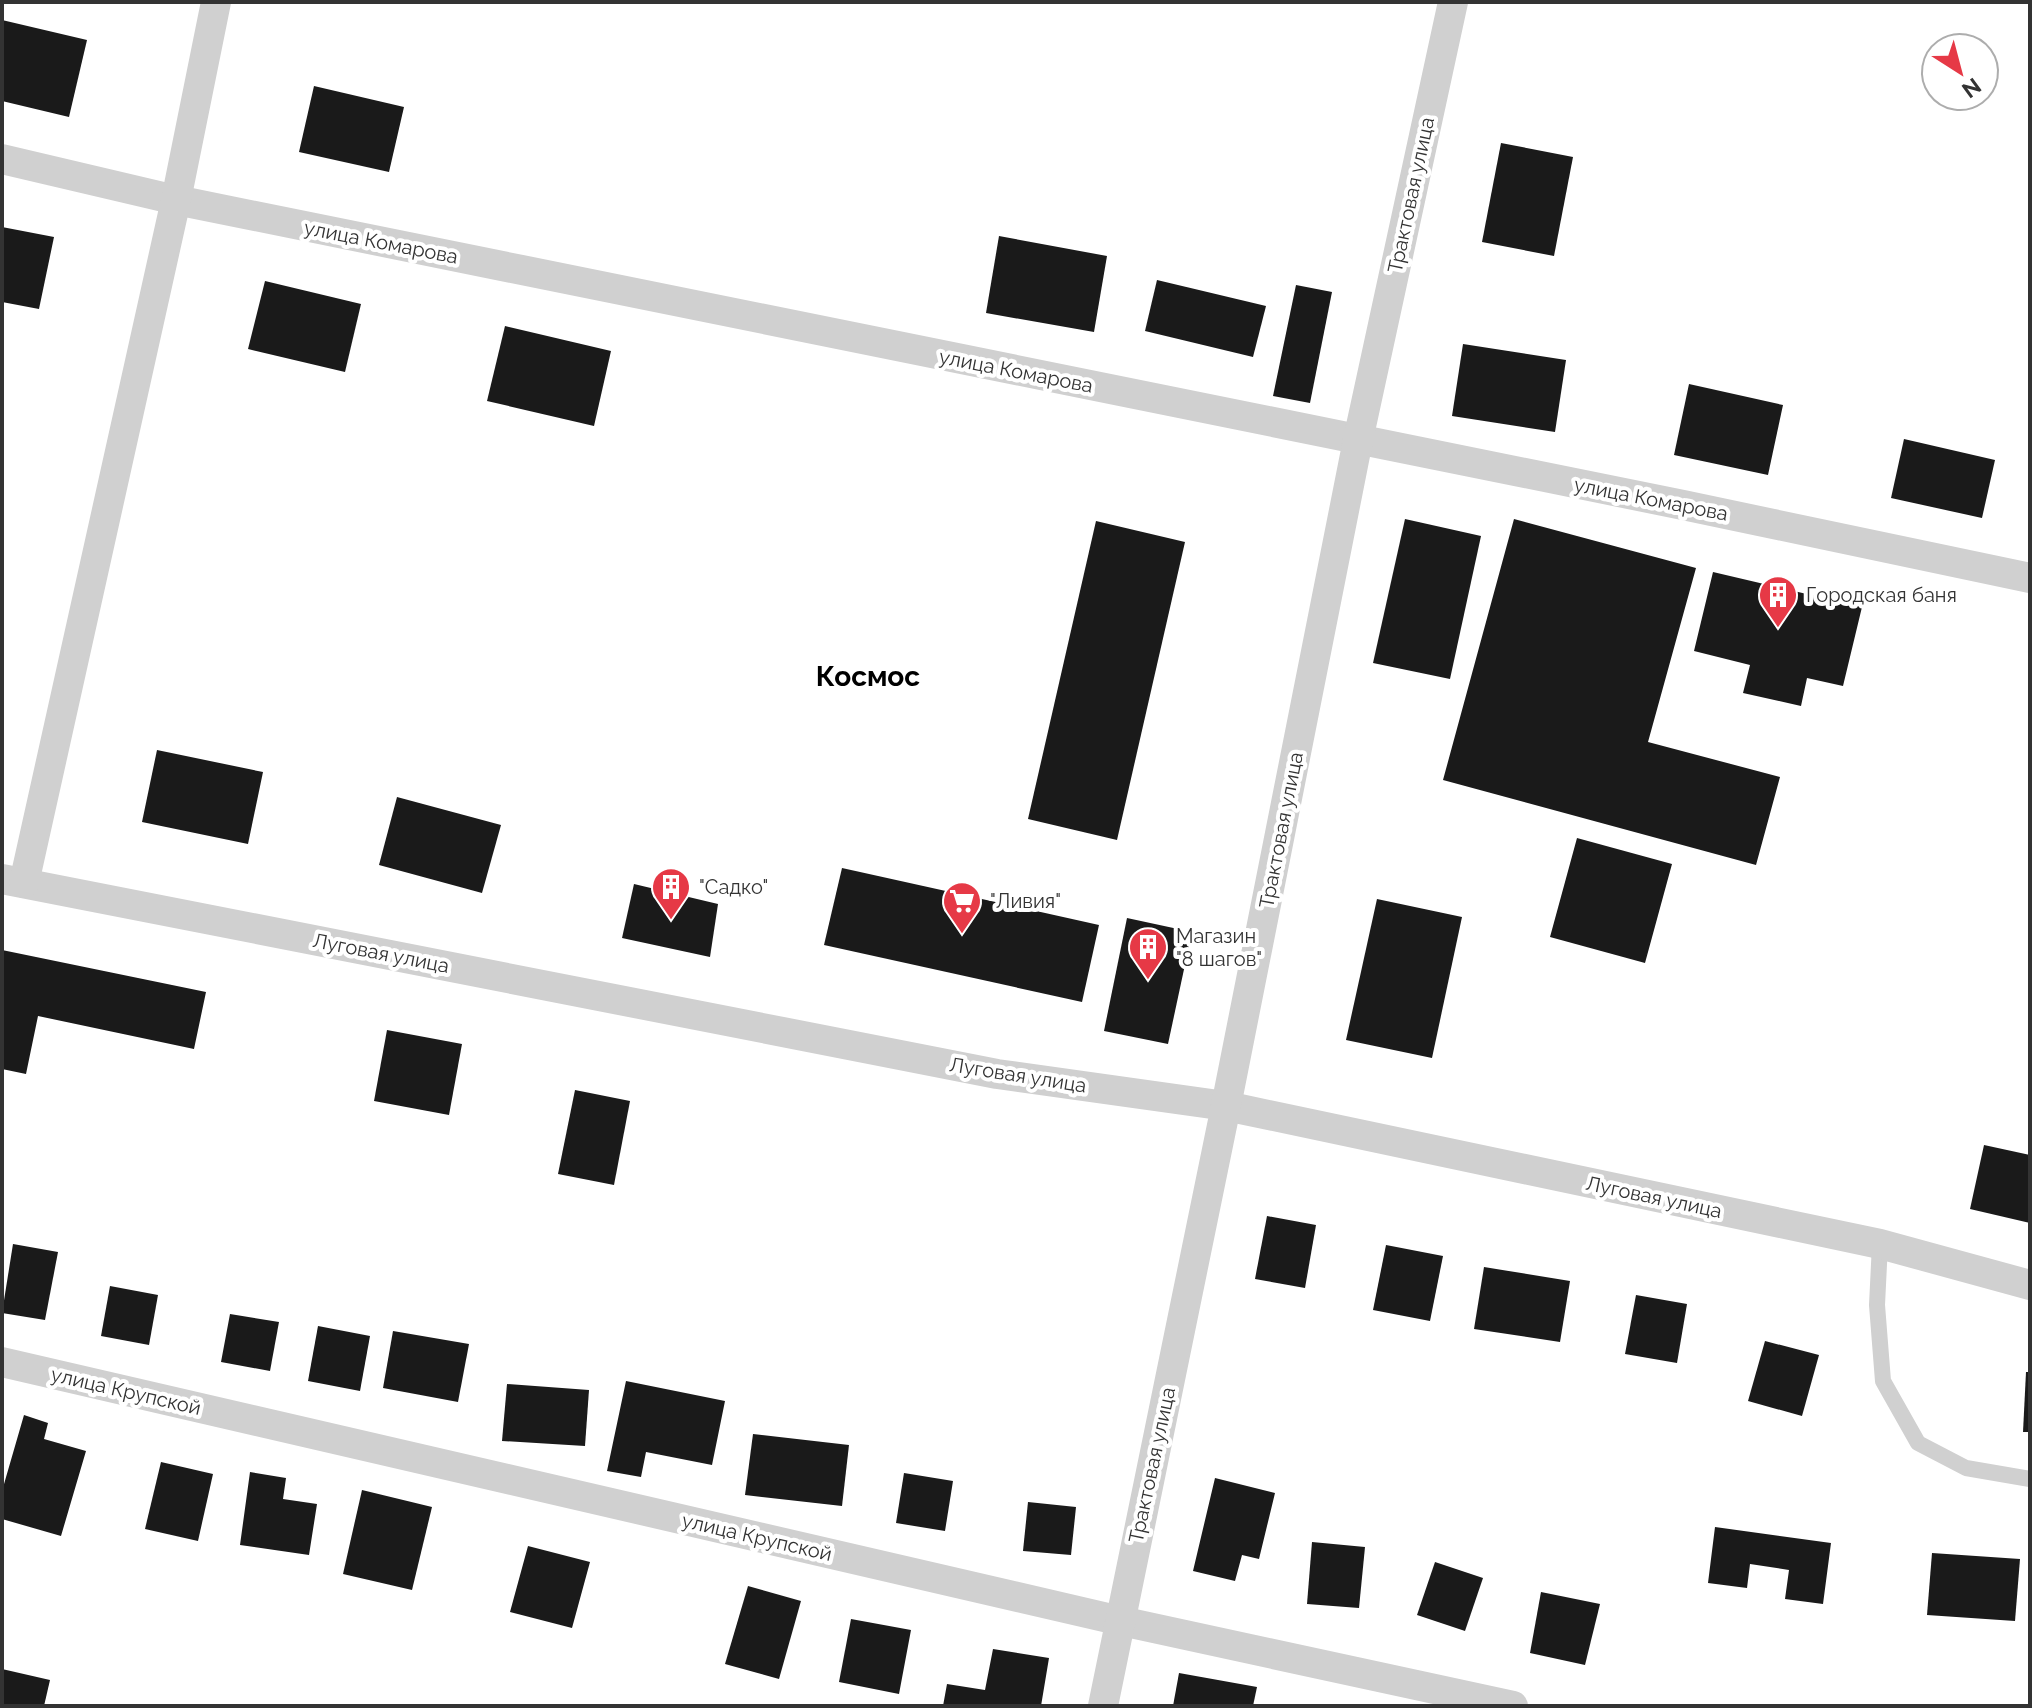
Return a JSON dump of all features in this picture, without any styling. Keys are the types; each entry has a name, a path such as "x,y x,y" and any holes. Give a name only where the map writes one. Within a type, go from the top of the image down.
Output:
{"street":[{"path":"13,881 176,200 216,2"},
{"name":"Трактовая улица","path":"1103,1706 1358,440 1453,2"},
{"name":"улица Комарова","path":"2,159 176,200 2030,578"},
{"name":"Луговая улица","path":"13,881 997,1074 1226,1106 1880,1244 2030,1285"},
{"name":"улица Крупской","path":"2,1362 1121,1621 1513,1706"}],"lane":[{"path":"1880,1244 1877,1305 1883,1381 1918,1443 1966,1468 2030,1479"}],"building":[{"path":"2,20 87,40 69,117 2,101"},
{"path":"314,86 404,107 389,172 299,152"},
{"path":"1501,143 1573,157 1554,256 1482,242"},
{"path":"2,227 54,237 39,309 2,302"},
{"path":"999,236 1107,256 1094,332 986,313"},
{"path":"1157,280 1266,306 1253,357 1145,331"},
{"path":"265,281 361,304 345,372 248,349"},
{"path":"1296,285 1332,292 1310,403 1273,396"},
{"path":"505,326 611,351 594,426 487,401"},
{"path":"1463,344 1566,360 1555,432 1452,416"},
{"path":"1689,384 1783,405 1768,475 1674,455"},
{"path":"1904,439 1995,460 1982,518 1891,498"},
{"path":"1405,519 1481,536 1450,679 1373,663"},
{"path":"1514,519 1696,568 1648,742 1780,777 1756,865 1443,780"},
{"path":"1096,521 1185,542 1117,840 1028,819"},
{"name":"Городская баня","path":"1713,572 1862,607 1843,686 1807,678 1801,706 1743,693 1750,665 1694,651"},
{"path":"157,750 263,772 248,844 142,822"},
{"path":"397,797 501,825 482,893 379,865"},
{"path":"1577,838 1672,864 1645,963 1550,937"},
{"name":"\"Ливия\"","path":"842,868 1099,925 1082,1002 824,945"},
{"name":"\"Садко\"","path":"634,884 718,904 710,957 622,938"},
{"path":"1377,899 1462,917 1432,1058 1346,1040"},
{"name":"Магазин \"8 шагов\"","path":"1127,918 1192,932 1168,1044 1104,1031"},
{"path":"2,950 206,992 194,1049 38,1016 26,1074 2,1069"},
{"path":"387,1030 462,1044 449,1115 374,1101"},
{"path":"575,1090 630,1101 614,1185 558,1174"},
{"path":"1984,1145 2030,1155 2030,1223 1970,1209"},
{"path":"1267,1216 1316,1225 1305,1288 1255,1279"},
{"path":"13,1244 58,1252 45,1320 2,1313"},
{"path":"1386,1245 1443,1256 1430,1321 1373,1310"},
{"path":"1484,1267 1570,1281 1560,1342 1474,1329"},
{"path":"110,1286 158,1295 149,1345 101,1336"},
{"path":"1636,1295 1687,1304 1677,1363 1625,1354"},
{"path":"230,1314 279,1322 270,1371 221,1362"},
{"path":"318,1326 370,1336 360,1391 308,1381"},
{"path":"393,1331 469,1344 458,1402 383,1388"},
{"path":"1765,1341 1819,1355 1802,1416 1748,1401"},
{"path":"2026,1372 2030,1372 2030,1432 2023,1432"},
{"path":"626,1381 725,1401 712,1465 646,1452 641,1477 607,1471"},
{"path":"507,1384 589,1390 585,1446 502,1441"},
{"path":"24,1415 48,1423 44,1439 86,1451 61,1536 2,1519 2,1491"},
{"path":"753,1434 849,1445 842,1506 745,1495"},
{"path":"161,1462 213,1474 198,1541 145,1529"},
{"path":"250,1472 286,1478 283,1499 317,1504 309,1555 240,1545"},
{"path":"904,1473 953,1481 945,1531 896,1523"},
{"path":"1215,1478 1275,1493 1259,1559 1242,1555 1235,1581 1193,1571"},
{"path":"362,1490 432,1507 412,1590 343,1574"},
{"path":"1028,1502 1076,1507 1071,1555 1023,1551"},
{"path":"1715,1527 1831,1543 1823,1604 1785,1599 1789,1570 1750,1564 1747,1588 1708,1583"},
{"path":"1312,1542 1365,1547 1359,1608 1307,1604"},
{"path":"528,1546 590,1562 572,1628 510,1612"},
{"path":"1932,1553 2020,1559 2015,1621 1927,1615"},
{"path":"1435,1562 1483,1578 1465,1631 1417,1615"},
{"path":"748,1586 801,1601 779,1679 725,1664"},
{"path":"1541,1592 1600,1604 1585,1665 1530,1653"},
{"path":"851,1619 911,1630 899,1694 839,1682"},
{"path":"993,1649 1049,1658 1041,1706 943,1706 947,1684 985,1690"},
{"path":"2,1669 50,1680 44,1706 2,1706"},
{"path":"1179,1673 1257,1687 1253,1706 1173,1706"}],"place":[{"name":"Городская баня","path":"1778,629"},
{"name":"\"Садко\"","path":"671,921"},
{"name":"\"Ливия\"","path":"962,935"},
{"name":"Магазин \"8 шагов\"","path":"1148,981"}],"district":[{"name":"Космос","path":"868,676"}]}
